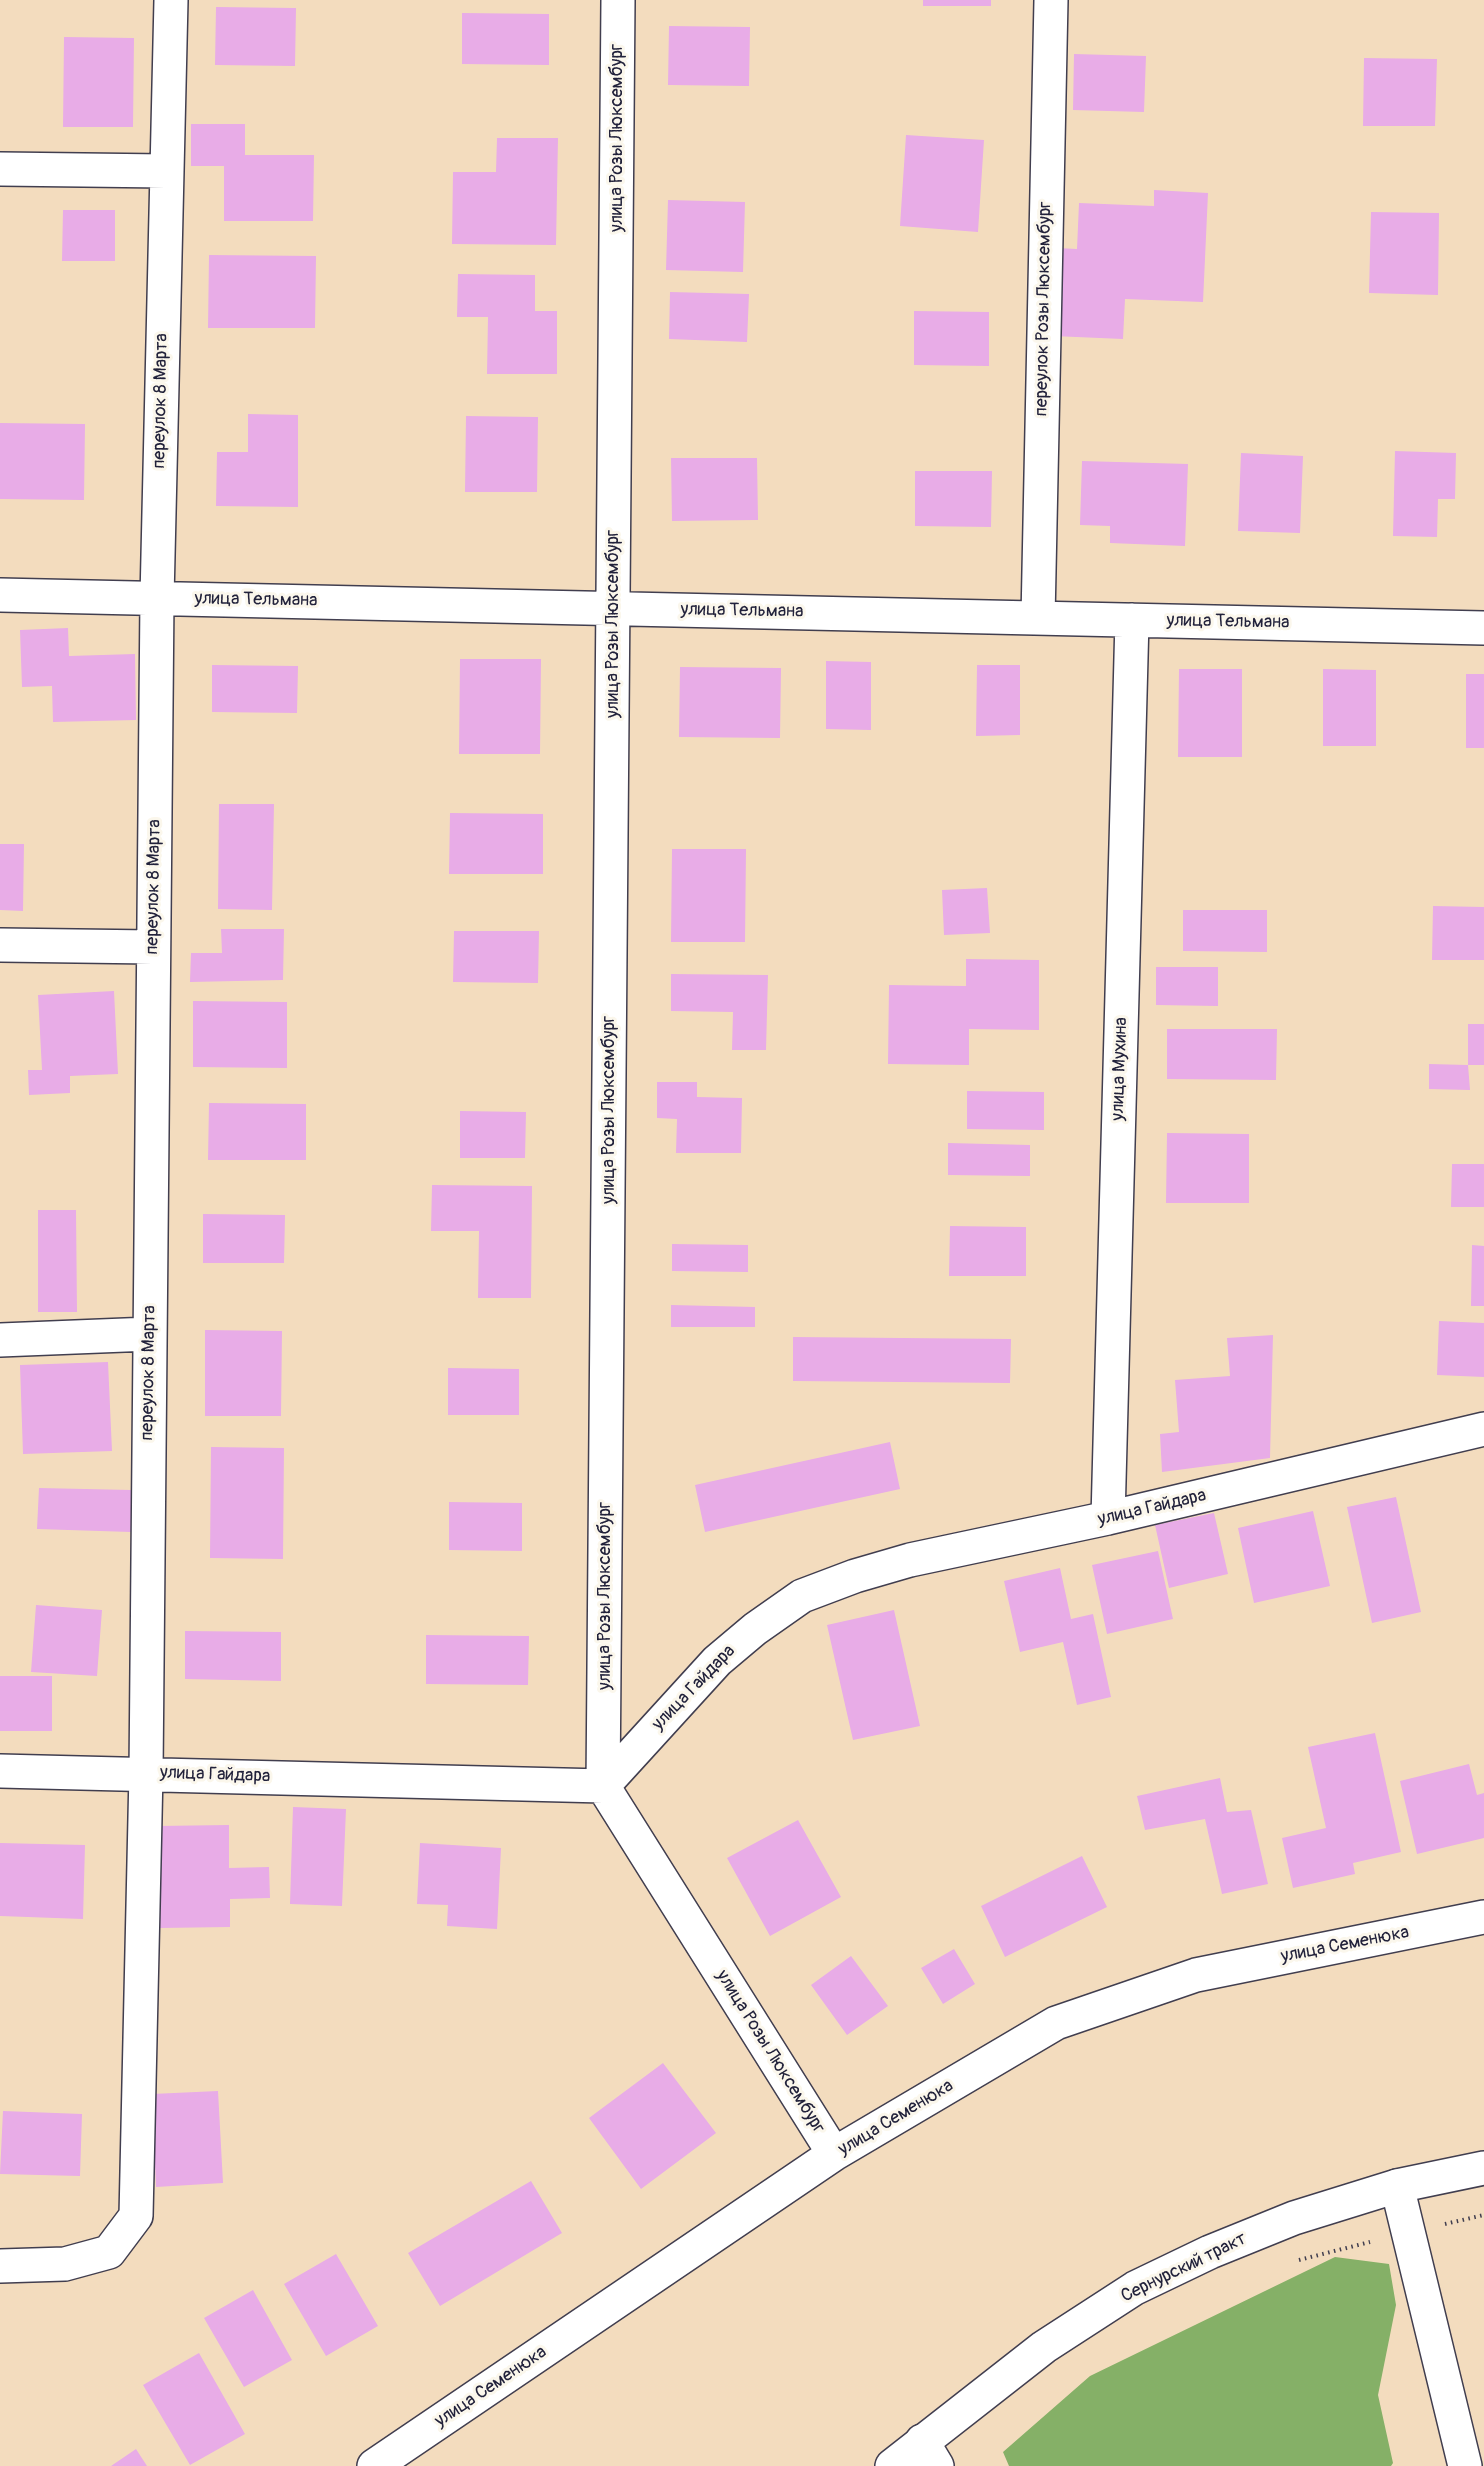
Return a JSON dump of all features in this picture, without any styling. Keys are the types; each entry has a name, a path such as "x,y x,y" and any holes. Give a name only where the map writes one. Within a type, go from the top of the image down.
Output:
{"street":[{"name":"переулок 8 Марта","path":"0,2266 65,2264 109,2252 136,2216 146,1773 157,598 171,0"},
{"name":"улица Розы Люксембург","path":"618,0 603,1786 834,2154"},
{"name":"переулок Розы Люксембург","path":"1038,618 1051,0"},
{"path":"0,169 166,171"},
{"name":"улица Тельмана","path":"0,595 1484,628"},
{"name":"улица Мухина","path":"1108,1518 1132,620"},
{"path":"0,945 153,947"},
{"path":"0,1340 150,1334"},
{"name":"улица Гайдара","path":"0,1771 603,1786 717,1661 755,1629 802,1596 855,1576 910,1560 1108,1518 1484,1429"},
{"name":"улица Семенюка","path":"374,2466 834,2154 1056,2023 1196,1976 1484,1917"},
{"name":"Сернурский тракт","path":"892,2466 929,2454 1044,2347 1135,2288 1210,2252 1294,2218 1397,2186 1484,2168"},
{"path":"1397,2186 1465,2466"}],"path":[{"path":"1296,2261 1484,2215"}],"green space":[{"path":"1335,2257 1389,2264 1396,2305 1378,2395 1393,2463 1391,2466 1009,2466 1003,2452 1090,2376"}],"building":[{"path":"923,0 991,0 991,6 923,6"},
{"path":"216,7 296,8 295,66 215,65"},
{"path":"462,13 549,14 549,65 462,64"},
{"path":"669,26 750,27 749,86 668,85"},
{"path":"64,37 134,38 133,127 63,127"},
{"path":"1074,54 1146,56 1144,112 1073,110"},
{"path":"1364,58 1437,59 1435,126 1363,126"},
{"path":"191,124 245,124 245,155 314,155 313,221 224,221 224,166 191,166"},
{"path":"906,135 984,140 978,232 900,226"},
{"path":"497,138 558,138 556,245 452,244 453,172 496,172"},
{"path":"1154,190 1208,193 1203,302 1125,299 1123,339 1053,336 1057,248 1077,249 1079,203 1154,206"},
{"path":"668,200 745,202 743,272 666,270"},
{"path":"63,210 115,210 115,261 62,261"},
{"path":"1371,212 1439,213 1438,295 1369,293"},
{"path":"209,255 316,256 315,328 208,328"},
{"path":"458,274 535,275 535,311 557,311 557,374 487,374 488,317 457,317"},
{"path":"670,292 749,294 747,342 669,339"},
{"path":"914,311 989,312 989,366 914,365"},
{"path":"248,414 298,415 298,507 216,506 217,452 248,452"},
{"path":"466,416 538,417 537,492 465,492"},
{"path":"0,423 85,424 84,500 0,499"},
{"path":"1395,451 1456,453 1455,499 1438,499 1437,537 1393,536"},
{"path":"1241,453 1303,456 1300,533 1238,531"},
{"path":"671,458 757,458 758,520 672,521"},
{"path":"1082,461 1188,464 1185,546 1110,543 1110,526 1080,525"},
{"path":"915,471 992,471 991,527 915,526"},
{"path":"68,628 69,656 135,654 136,720 53,722 52,686 22,687 20,630"},
{"path":"460,659 541,659 540,754 459,754"},
{"path":"826,661 871,662 871,730 826,729"},
{"path":"212,665 298,666 297,713 212,712"},
{"path":"977,665 1020,665 1020,735 976,736"},
{"path":"680,667 781,668 780,738 679,737"},
{"path":"1179,669 1242,669 1242,757 1178,757"},
{"path":"1323,669 1376,670 1376,746 1323,746"},
{"path":"1466,674 1484,674 1484,748 1466,748"},
{"path":"219,804 274,804 272,910 218,909"},
{"path":"450,813 543,814 543,874 449,874"},
{"path":"0,844 24,844 23,911 0,910"},
{"path":"672,849 746,849 745,942 671,942"},
{"path":"987,888 990,933 944,935 942,890"},
{"path":"1433,906 1484,907 1484,960 1432,960"},
{"path":"1183,910 1267,910 1267,952 1183,951"},
{"path":"221,929 284,929 283,980 190,982 191,953 222,953"},
{"path":"454,931 539,931 538,983 453,982"},
{"path":"966,959 1039,960 1039,1030 969,1029 969,1065 888,1064 889,985 966,986"},
{"path":"1156,967 1218,967 1218,1006 1156,1005"},
{"path":"671,974 768,975 766,1050 732,1050 733,1012 671,1011"},
{"path":"114,991 118,1074 70,1076 70,1093 29,1095 28,1070 42,1070 38,995"},
{"path":"193,1001 287,1002 287,1068 193,1067"},
{"path":"1468,1024 1484,1024 1484,1065 1468,1065"},
{"path":"1167,1029 1277,1029 1276,1080 1167,1079"},
{"path":"1429,1064 1468,1065 1470,1090 1429,1089"},
{"path":"657,1082 697,1082 697,1097 742,1098 741,1153 676,1153 677,1119 657,1118"},
{"path":"967,1091 1044,1092 1044,1130 967,1129"},
{"path":"209,1103 306,1104 306,1160 208,1160"},
{"path":"460,1111 526,1112 525,1158 460,1158"},
{"path":"1167,1133 1249,1134 1249,1203 1166,1203"},
{"path":"948,1143 1030,1145 1030,1176 948,1175"},
{"path":"1452,1164 1484,1164 1484,1207 1451,1207"},
{"path":"432,1185 532,1186 531,1298 478,1298 479,1231 431,1231"},
{"path":"38,1210 76,1210 77,1312 38,1312"},
{"path":"203,1214 285,1215 284,1263 203,1263"},
{"path":"950,1226 1026,1227 1026,1276 949,1276"},
{"path":"672,1244 748,1245 748,1272 672,1271"},
{"path":"1472,1245 1484,1246 1484,1306 1471,1306"},
{"path":"671,1305 755,1307 755,1327 671,1327"},
{"path":"1439,1321 1484,1323 1484,1377 1437,1375"},
{"path":"205,1330 282,1331 281,1416 205,1416"},
{"path":"1273,1335 1270,1458 1162,1472 1160,1434 1179,1432 1175,1380 1230,1376 1227,1338"},
{"path":"793,1337 1011,1339 1010,1383 793,1381"},
{"path":"108,1362 112,1451 23,1454 20,1365"},
{"path":"448,1368 519,1369 519,1415 448,1415"},
{"path":"890,1442 900,1489 705,1532 695,1485"},
{"path":"211,1447 284,1448 283,1559 210,1558"},
{"path":"39,1488 132,1490 131,1532 37,1529"},
{"path":"1396,1497 1421,1612 1372,1623 1347,1507"},
{"path":"449,1502 522,1503 522,1551 449,1550"},
{"path":"1313,1511 1330,1586 1254,1603 1238,1528"},
{"path":"1214,1513 1228,1574 1169,1588 1155,1525"},
{"path":"1158,1551 1173,1619 1107,1634 1092,1565"},
{"path":"1060,1568 1071,1619 1093,1614 1111,1697 1077,1705 1063,1642 1020,1652 1004,1581"},
{"path":"36,1605 102,1610 97,1676 31,1672"},
{"path":"894,1610 920,1726 853,1740 827,1625"},
{"path":"185,1631 281,1632 281,1681 185,1679"},
{"path":"426,1635 529,1636 528,1685 426,1684"},
{"path":"0,1676 52,1676 52,1731 0,1731"},
{"path":"1375,1733 1401,1852 1353,1863 1355,1874 1293,1888 1282,1838 1326,1828 1308,1747"},
{"path":"1469,1764 1477,1795 1484,1793 1484,1838 1417,1854 1400,1781"},
{"path":"1220,1778 1227,1812 1251,1810 1268,1884 1222,1894 1205,1819 1145,1830 1137,1796"},
{"path":"293,1807 346,1809 342,1906 290,1904"},
{"path":"798,1820 841,1897 770,1936 727,1858"},
{"path":"229,1825 229,1868 269,1867 270,1898 230,1899 230,1927 159,1928 157,1826"},
{"path":"0,1843 85,1845 83,1919 0,1916"},
{"path":"420,1843 501,1848 497,1929 447,1926 448,1905 417,1904"},
{"path":"1082,1856 1107,1907 1005,1957 981,1906"},
{"path":"954,1949 975,1984 943,2004 921,1968"},
{"path":"851,1956 888,2006 847,2035 811,1985"},
{"path":"663,2063 716,2133 641,2189 589,2118"},
{"path":"218,2091 223,2183 156,2187 152,2094"},
{"path":"3,2111 82,2114 80,2176 0,2174"},
{"path":"531,2181 562,2233 440,2306 408,2253"},
{"path":"336,2254 378,2326 326,2356 284,2284"},
{"path":"253,2290 292,2360 244,2387 204,2318"},
{"path":"199,2353 245,2434 190,2465 143,2385"},
{"path":"136,2449 147,2466 111,2466"}]}
